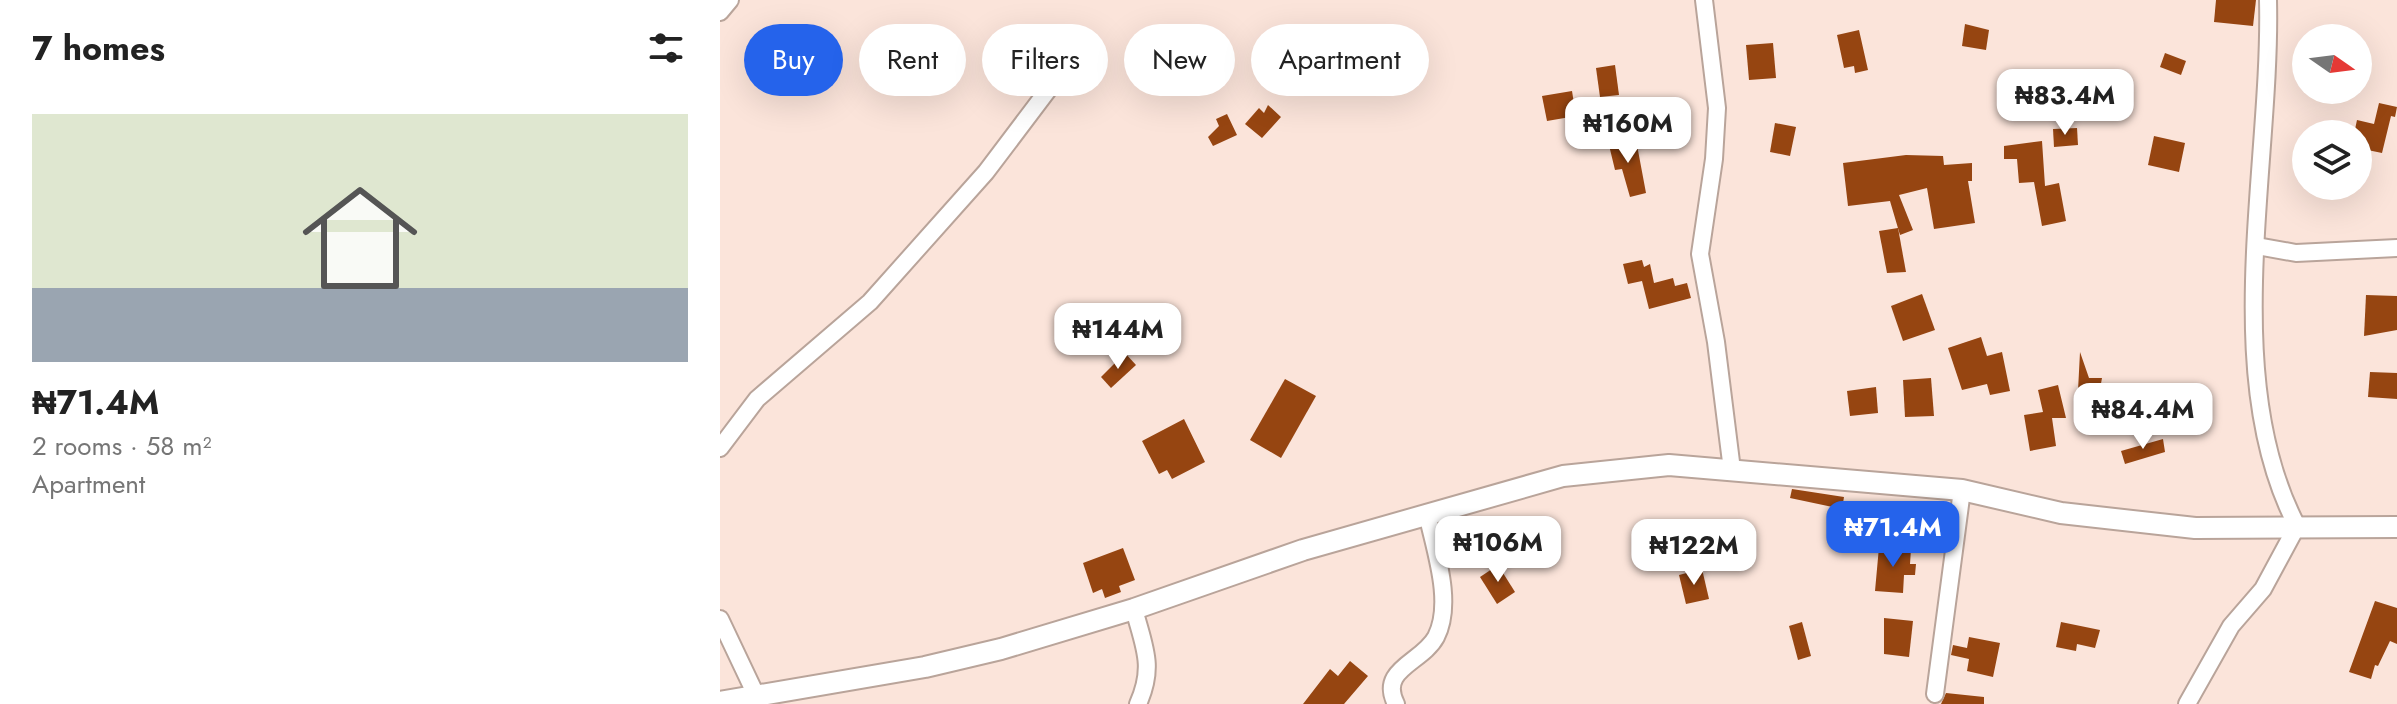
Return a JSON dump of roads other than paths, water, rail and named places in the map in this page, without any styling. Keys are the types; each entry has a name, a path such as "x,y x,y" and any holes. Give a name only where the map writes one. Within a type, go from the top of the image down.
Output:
{"street":[{"path":"720,12 730,0"},
{"path":"1704,0 1717,108 1714,159 1700,254 1716,342 1732,470"},
{"path":"2268,0 2254,344 2262,406 2282,497 2297,526"},
{"path":"720,448 757,399 870,302 986,172 1043,96"},
{"path":"2257,246 2296,253 2397,248"},
{"path":"720,702 925,667 1134,609 1303,550 1563,476 1669,465 1962,490 2061,513 2195,528 2397,527"},
{"path":"1935,694 1962,490"},
{"path":"1396,704 1390,692 1392,679 1400,669 1427,650 1441,619 1438,571 1427,513"},
{"path":"2187,704 2231,626 2263,589 2297,526"},
{"path":"1134,609 1149,666 1148,681 1138,704"},
{"path":"720,619 756,695"}]}
